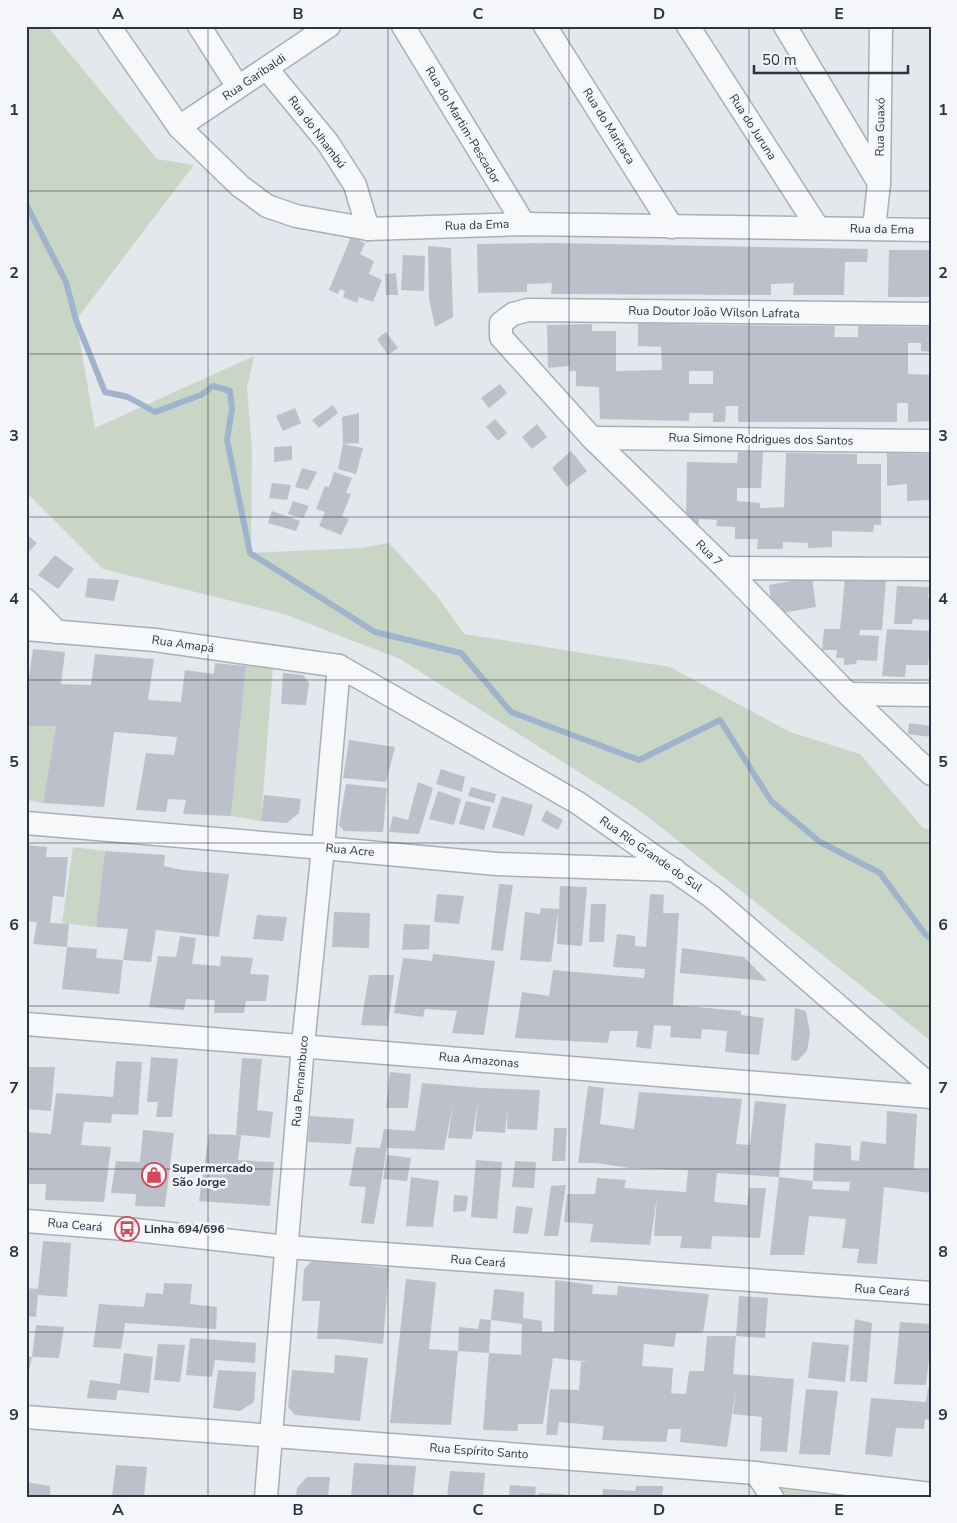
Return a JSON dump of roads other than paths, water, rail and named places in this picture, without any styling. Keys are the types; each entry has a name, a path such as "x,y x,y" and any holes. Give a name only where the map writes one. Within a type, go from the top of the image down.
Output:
{"street":[{"name":"Rua da Ema","path":"109,26 179,127 240,186 267,206 296,216 368,229 524,224 931,230"},
{"path":"199,26 238,87"},
{"name":"Rua Garibaldi","path":"179,127 329,26"},
{"name":"Rua do Martim-Pescador","path":"403,26 524,224"},
{"name":"Rua do Maritaca","path":"545,26 672,226"},
{"name":"Rua do Juruna","path":"688,26 818,228"},
{"path":"785,26 879,183"},
{"name":"Rua Guaxó","path":"874,228 879,183 881,26"},
{"name":"Rua do Nhambú","path":"267,69 328,143 355,185 368,229"},
{"name":"Rua Doutor João Wilson Lafrata","path":"501,323 513,314 528,310 931,314"},
{"name":"Rua 7","path":"501,323 501,338 592,438 725,568 848,694 931,774"},
{"name":"Rua Simone Rodrigues dos Santos","path":"592,438 931,442"},
{"path":"725,568 931,569"},
{"path":"26,600 58,632"},
{"name":"Rua Amapá","path":"26,629 155,640 339,666"},
{"name":"Rua Pernambuco","path":"266,1497 303,1045 324,848 339,666"},
{"name":"Rua Rio Grande do Sul","path":"339,666 578,803 675,870 712,897 931,1086"},
{"path":"848,694 931,695"},
{"name":"Rua Acre","path":"26,823 497,864 675,870"},
{"name":"Rua Amazonas","path":"26,1024 931,1097"},
{"name":"Rua Ceará","path":"26,1221 127,1229 286,1247 931,1293"},
{"name":"Rua Espírito Santo","path":"26,1417 756,1473 931,1494"},
{"path":"756,1473 772,1497"}],"waterway":[{"path":"26,204 66,282 76,320 105,392 128,397 155,412 201,395 213,386 230,391 232,409 227,440 250,553 375,632 461,653 511,712 639,760 720,720 771,801 820,842 880,873 925,934 931,939"}],"place":[{"name":"Supermercado São Jorge","path":"154,1175"},
{"name":"Linha 694/696","path":"127,1229"}]}
